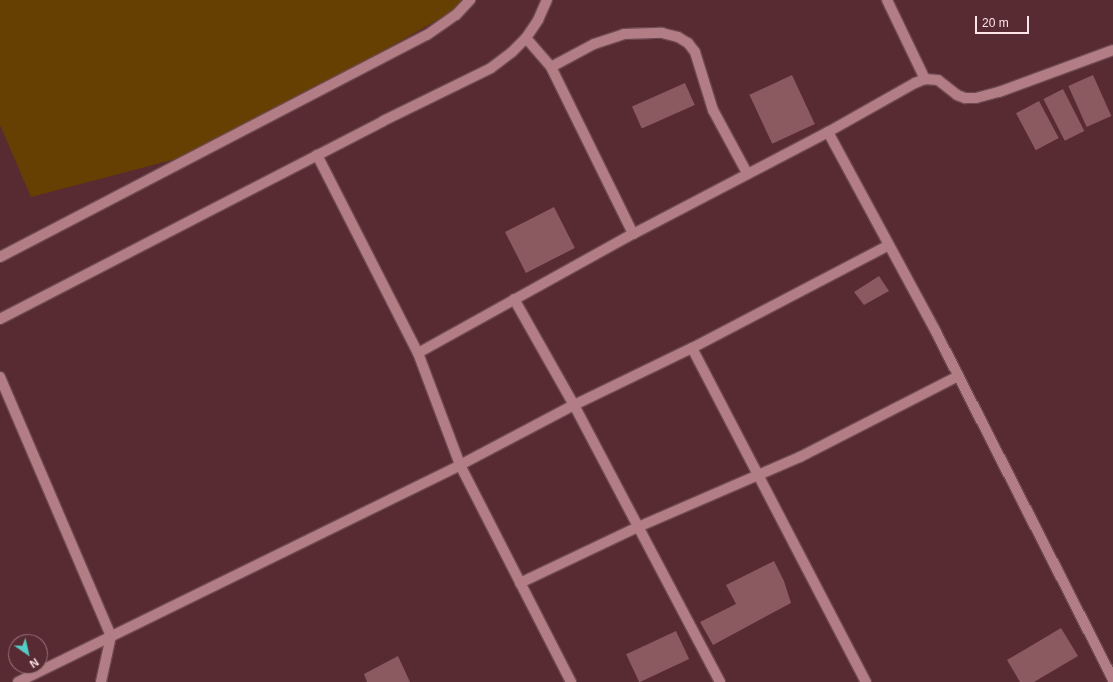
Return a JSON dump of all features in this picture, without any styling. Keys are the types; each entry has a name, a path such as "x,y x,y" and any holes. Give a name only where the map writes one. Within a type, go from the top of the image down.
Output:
{"street":[{"path":"0,257 427,35 456,15 470,0"},
{"path":"0,319 318,155 491,68 512,52 526,38 538,20 547,0"},
{"path":"887,0 925,79"},
{"path":"551,67 594,44 624,34 662,33 678,37 688,43 695,52 713,110 747,173"},
{"path":"526,38 551,67 633,234"},
{"path":"418,353 633,234 747,173 828,132 925,79 938,80 957,95 965,98 976,98 999,92 1113,50"},
{"path":"828,132 958,376 1113,680"},
{"path":"318,155 418,353 460,465 570,682"},
{"path":"18,682 460,465 574,405 692,348 889,245"},
{"path":"514,300 574,405 720,682"},
{"path":"692,348 866,682"},
{"path":"0,376 111,636 101,682"},
{"path":"520,583 638,527 800,457 958,376"}],"shaded area":[{"path":"0,0 472,0 210,150 31,197 0,125"}],"building":[{"path":"792,75 815,124 772,144 749,95"},
{"path":"1093,75 1111,116 1087,127 1068,86"},
{"path":"685,83 695,105 642,129 632,107"},
{"path":"1063,89 1084,131 1065,141 1043,99"},
{"path":"1039,101 1059,138 1036,150 1016,113"},
{"path":"554,207 575,248 526,273 505,232"},
{"path":"879,276 889,291 864,305 854,292"},
{"path":"774,561 784,581 791,603 713,645 700,622 736,604 726,585"},
{"path":"1061,628 1078,656 1034,682 1020,682 1007,660"},
{"path":"676,631 689,659 639,682 626,654"},
{"path":"398,656 410,682 367,682 364,674"}]}
